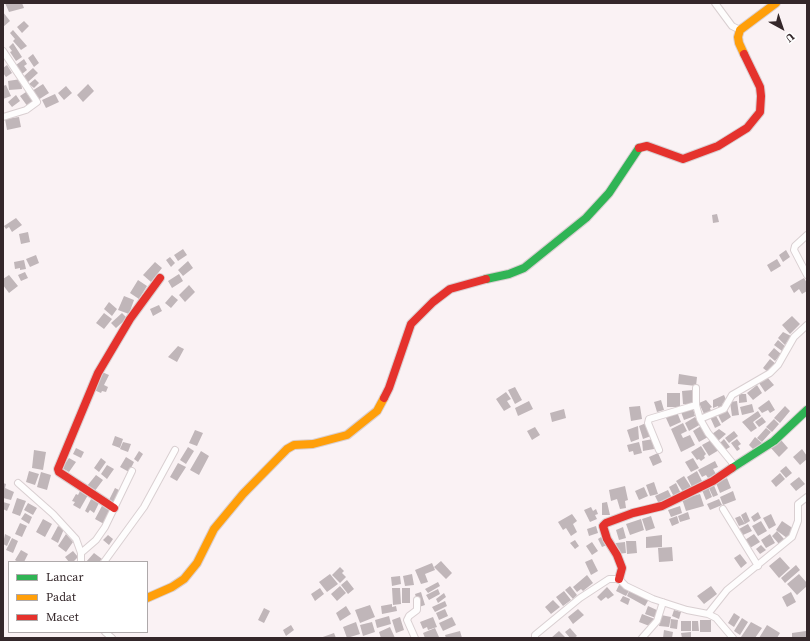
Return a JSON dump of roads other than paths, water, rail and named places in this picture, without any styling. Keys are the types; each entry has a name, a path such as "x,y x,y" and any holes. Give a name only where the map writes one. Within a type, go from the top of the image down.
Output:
{"street":[{"path":"715,3 732,26 740,30"},
{"path":"148,598 184,579 197,563 214,529 243,494 287,449 294,445 313,444 347,435 371,417 389,388 411,324 433,302 458,286 500,277 524,268 586,218 610,193 640,147 647,146 683,159 707,151 747,128 760,112 761,96 755,75 739,42 740,30 747,23 776,3"},
{"path":"3,51 37,102 26,110 3,117"},
{"path":"807,235 795,246 794,250 807,275"},
{"path":"114,508 59,472 58,469 98,373 130,319 160,278"},
{"path":"700,419 724,409 732,395 770,373 778,365 794,337 807,325"},
{"path":"696,388 696,405 700,419 708,433 735,466"},
{"path":"659,450 648,423 649,420 696,405"},
{"path":"619,579 622,568 617,555 607,539 604,524 633,513 662,506 714,481 774,441 807,410"},
{"path":"105,561 144,507 175,450"},
{"path":"81,553 96,540 132,471"},
{"path":"18,484 53,514 76,539 81,553 81,561"},
{"path":"708,614 727,590 781,548 794,534 798,521 798,504 807,497"},
{"path":"723,509 758,566"},
{"path":"535,638 535,635 580,598 609,579 619,579 626,586 663,602 708,614 716,618 733,638"},
{"path":"414,638 407,620 409,616 417,610 416,600"},
{"path":"642,638 657,621 663,602"}]}
